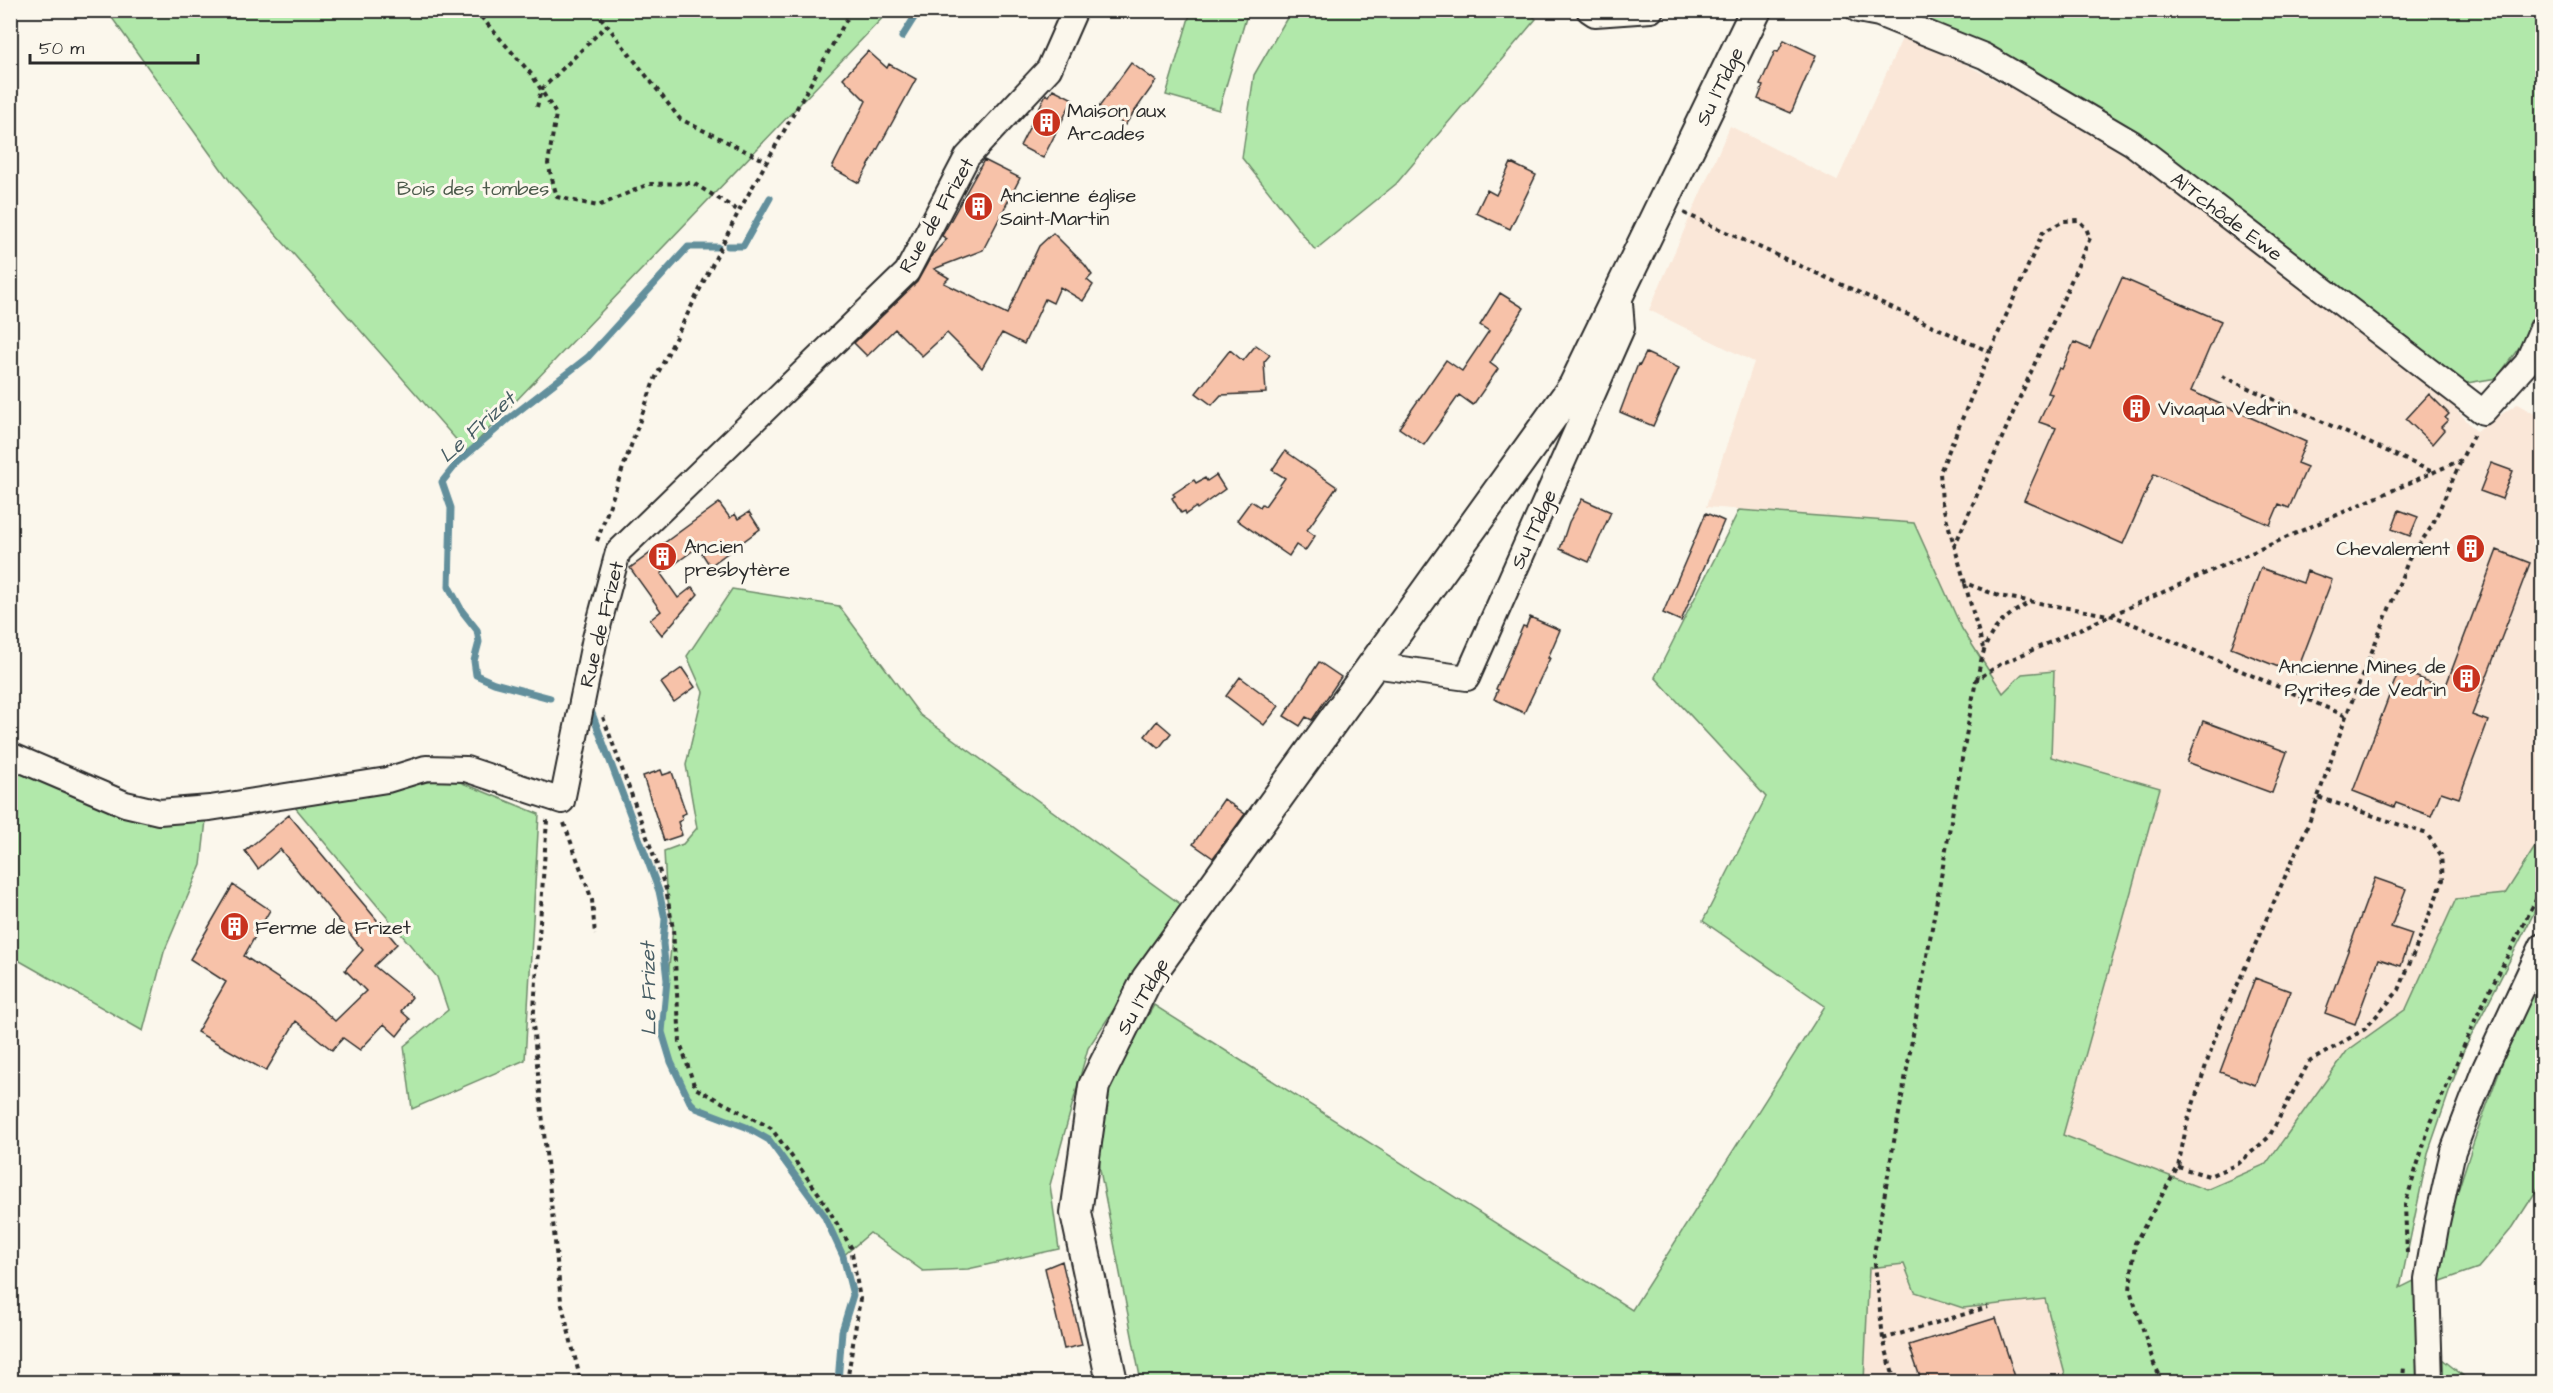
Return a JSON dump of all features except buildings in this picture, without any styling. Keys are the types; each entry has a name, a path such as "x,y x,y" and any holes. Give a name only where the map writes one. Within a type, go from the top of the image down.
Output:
{"street":[{"name":"Rue de Frizet","path":"556,800 618,552 907,272 967,157 1049,69 1075,10"},
{"path":"1588,10 1595,14 1651,10"},
{"name":"Su l'Tîdge","path":"1112,1383 1076,1213 1094,1086 1147,979 1574,386 1756,10"},
{"name":"Al'Tchôde Ewe","path":"1858,10 1879,14 1984,56 2132,143 2483,412"},
{"name":"Su l'Tîdge","path":"1373,665 1467,678 1622,328 1619,291"},
{"path":"2483,412 2527,363 2542,328"},
{"path":"10,755 125,804 159,812 210,808 387,780 426,768 466,769 556,800"},
{"path":"2430,1383 2427,1279 2452,1151 2485,1068 2542,946"}],"path":[{"path":"475,10 532,75 556,114 548,164 557,197 598,206 649,184 693,183 739,211"},
{"path":"595,10 680,119 766,160"},
{"path":"594,551 654,381 766,160 852,10"},
{"path":"537,107 541,90 607,26"},
{"path":"1662,203 1990,352"},
{"path":"1953,548 2090,238 2086,228 2078,220 2064,221 2043,232 1940,472 1942,503 1953,548 1983,648"},
{"path":"2222,376 2436,473"},
{"path":"2163,1383 2154,1364 2130,1290 2135,1243 2178,1167 2187,1124 2218,1029 2318,797 2346,716 2409,559 2432,526 2483,412"},
{"path":"1976,680 2001,664 2114,616 2462,460"},
{"path":"1965,584 1999,596 2114,616 2346,716"},
{"path":"1895,1383 1883,1339 1874,1254 1983,648 1997,626 2010,614 2030,602"},
{"path":"601,714 666,889 673,929 680,1042 695,1088 771,1128 819,1194 851,1247 860,1299 848,1383"},
{"path":"2178,1167 2209,1176 2238,1164 2269,1137 2309,1062 2365,1029 2399,990 2443,880 2441,855 2427,834 2318,797"},
{"path":"556,800 592,900 595,935"},
{"path":"556,800 545,836 533,1024 561,1301 581,1383"},
{"path":"1883,1339 1988,1307"}],"shaded area":[{"path":"1905,32 2123,148 2424,374 2476,431 2517,404 2542,418 2542,836 2505,894 2456,899 2406,1009 2347,1051 2266,1164 2206,1191 2063,1135 2159,788 2051,757 2054,672 2003,694 1962,629 1914,523 1706,507 1754,362 1649,310 1730,126 1837,181"},
{"path":"1904,1264 1963,1308 2045,1299 2067,1382 1864,1382 1869,1267"}],"green space":[{"path":"1526,10 1536,19 1396,184 1315,250 1242,158 1254,75 1291,11"},
{"name":"Bois des tombes","path":"107,11 889,11 467,452 232,184"},
{"path":"1191,11 1248,11 1219,110 1166,95"},
{"path":"1900,11 2542,11 2542,302 2528,335 2497,378 2461,384 2308,262 2187,175"},
{"path":"1739,510 1914,523 1962,629 2003,693 2022,674 2054,671 2051,757 2160,788 2063,1135 2206,1190 2266,1164 2347,1051 2406,1009 2456,899 2505,894 2542,836 2542,897 2463,1052 2428,1153 2400,1288 2440,1268 2443,1237 2474,1141 2542,953 2542,1182 2513,1227 2478,1268 2427,1286 2427,1347 2471,1382 2067,1382 2045,1299 1963,1308 1915,1292 1904,1264 1869,1268 1864,1382 1141,1382 1100,1170 1101,1096 1154,1005 1632,1310 1825,1006 1703,921 1766,797 1655,677"},
{"path":"732,589 839,606 920,715 1183,906 1088,1048 1050,1185 1059,1249 968,1269 923,1271 870,1233 843,1256 824,1215 769,1140 746,1127 696,1108 690,1102 673,1067 662,1032 673,929 666,889 664,851 683,844 697,828 686,765 703,692 687,656"},
{"path":"10,766 206,820 201,865 164,952 143,1031 11,956"},
{"path":"450,778 539,814 525,1060 412,1109 404,1046 448,1010 437,977 294,806"}],"waterway":[{"name":"Le Frizet","path":"902,37 919,10"},
{"name":"Le Frizet","path":"728,246 743,246 770,198"},
{"name":"Le Frizet","path":"550,698 494,683 476,675 474,661 479,642 477,630 462,611 449,587 451,508 442,482 458,462 507,420 588,357 688,247 718,247"},
{"name":"Le Frizet","path":"590,708 659,891 665,919 663,944 667,980 662,1032 671,1062 690,1102 696,1108 746,1127 769,1140 824,1215 843,1256 853,1295 842,1331 838,1382"}],"place":[{"name":"Maison aux Arcades","path":"1046,122"},
{"name":"Ancienne église Saint-Martin","path":"979,206"},
{"name":"Vivaqua Vedrin","path":"2137,408"},
{"name":"Chevalement","path":"2471,548"},
{"name":"Ancien presbytère","path":"663,557"},
{"name":"Ancienne Mines de Pyrites de Vedrin","path":"2467,678"},
{"name":"Ferme de Frizet","path":"234,927"}]}
